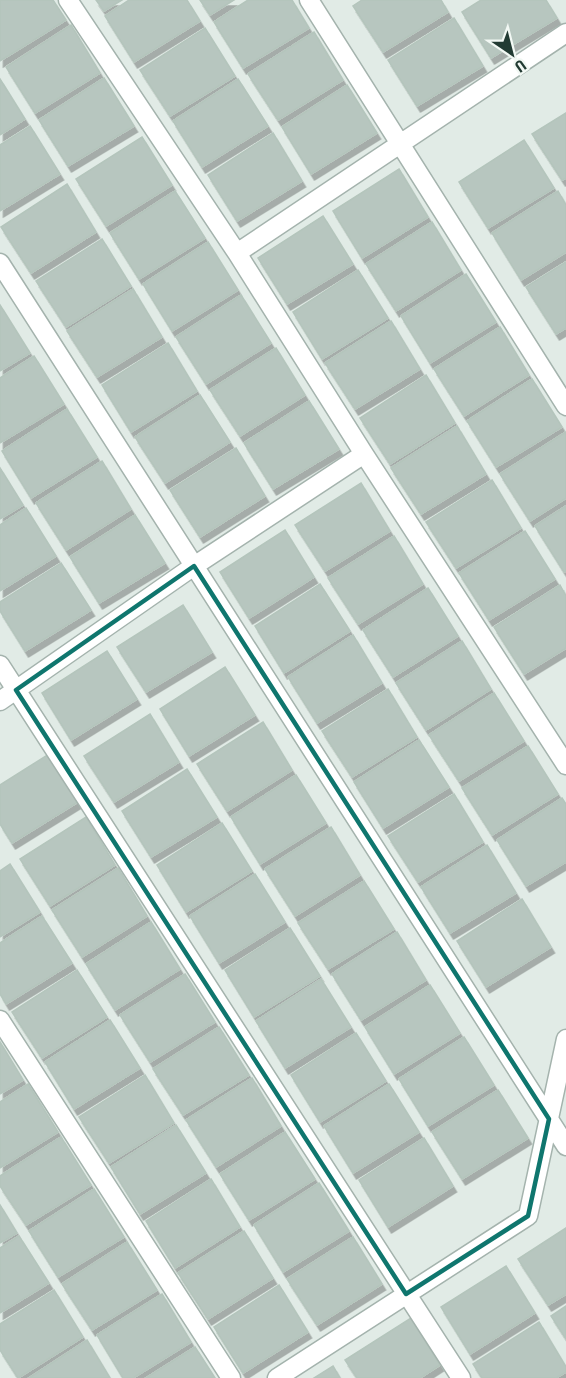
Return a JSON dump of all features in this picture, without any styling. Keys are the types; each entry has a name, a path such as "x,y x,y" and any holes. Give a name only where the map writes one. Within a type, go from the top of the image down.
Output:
{"street":[{"path":"68,0 237,253 364,454 566,765"},
{"path":"309,0 566,406"},
{"path":"237,253 566,33"},
{"path":"0,262 566,1146"},
{"path":"0,700 194,566 364,454"},
{"path":"0,665 461,1378"},
{"path":"0,1020 231,1378"},
{"path":"276,1378 528,1216 566,1039"}],"highlighted area":[{"path":"194,566 549,1119 528,1216 406,1294 16,690"}],"building":[{"path":"0,0 53,0 66,20 0,61"},
{"path":"96,0 122,0 104,11"},
{"path":"129,0 187,0 200,21 134,62 105,16"},
{"path":"200,0 234,0 210,15"},
{"path":"248,0 292,0 309,28 243,68 214,22"},
{"path":"362,0 441,0 448,12 383,52 353,6"},
{"path":"481,0 546,0 557,18 491,58 462,12"},
{"path":"454,18 483,66 417,106 388,60"},
{"path":"71,25 100,73 35,113 6,67"},
{"path":"205,28 235,76 170,116 140,70"},
{"path":"314,32 343,80 278,120 248,74"},
{"path":"104,78 134,126 68,166 39,120"},
{"path":"0,79 25,119 0,135"},
{"path":"238,79 268,126 202,167 173,121"},
{"path":"347,85 377,133 311,174 282,127"},
{"path":"566,113 566,178 562,180 532,134"},
{"path":"30,126 60,174 0,211 0,145"},
{"path":"273,133 302,181 237,221 208,175"},
{"path":"142,137 172,185 106,226 76,179"},
{"path":"524,140 554,188 488,228 459,182"},
{"path":"399,169 428,217 362,258 333,211"},
{"path":"67,184 96,232 31,273 1,227"},
{"path":"175,191 205,238 139,279 110,233"},
{"path":"558,191 566,205 566,252 521,280 492,233"},
{"path":"323,216 353,264 287,304 258,258"},
{"path":"432,222 461,270 396,311 366,264"},
{"path":"102,239 131,286 66,327 36,281"},
{"path":"208,242 238,290 172,331 143,284"},
{"path":"566,262 566,328 556,334 526,287"},
{"path":"358,270 388,318 322,359 293,312"},
{"path":"466,274 496,322 430,363 401,316"},
{"path":"133,289 162,337 97,377 67,331"},
{"path":"241,295 271,343 206,384 176,337"},
{"path":"0,305 30,353 0,371"},
{"path":"391,321 420,369 355,409 325,363"},
{"path":"500,327 529,375 464,416 434,369"},
{"path":"168,343 197,391 131,432 102,385"},
{"path":"276,348 305,395 240,436 210,390"},
{"path":"34,356 64,404 0,443 0,378"},
{"path":"426,375 455,423 390,464 360,418"},
{"path":"532,379 562,427 496,467 467,421"},
{"path":"200,395 230,442 165,483 135,437"},
{"path":"309,401 339,449 273,489 244,443"},
{"path":"67,409 97,457 31,498 2,451"},
{"path":"457,426 486,474 421,514 391,468"},
{"path":"566,432 566,498 530,521 500,474"},
{"path":"236,448 265,496 200,537 170,490"},
{"path":"102,461 131,509 66,550 36,503"},
{"path":"0,468 23,505 0,519"},
{"path":"492,480 521,528 456,568 426,522"},
{"path":"361,483 390,531 325,571 295,525"},
{"path":"566,506 566,571 564,572 535,526"},
{"path":"26,508 56,556 0,591 0,525"},
{"path":"135,515 165,563 99,603 70,557"},
{"path":"285,530 314,577 249,618 220,572"},
{"path":"525,531 555,579 489,620 459,573"},
{"path":"394,536 423,584 358,624 328,578"},
{"path":"61,563 91,610 25,651 0,611 0,602"},
{"path":"320,584 350,631 284,673 255,626"},
{"path":"560,585 566,596 566,648 524,674 494,627"},
{"path":"428,588 458,636 393,677 363,630"},
{"path":"183,605 212,652 146,692 117,647"},
{"path":"353,635 382,683 317,723 288,677"},
{"path":"462,641 491,689 426,730 396,683"},
{"path":"107,651 137,699 71,740 42,693"},
{"path":"225,667 255,715 189,756 160,709"},
{"path":"388,689 417,737 352,777 322,731"},
{"path":"494,693 524,741 459,781 429,735"},
{"path":"150,714 179,762 114,802 84,756"},
{"path":"263,722 292,770 227,811 197,764"},
{"path":"419,740 449,787 383,828 354,782"},
{"path":"528,746 558,794 492,835 462,788"},
{"path":"49,754 78,802 12,843 0,824 0,785"},
{"path":"187,769 217,817 151,857 122,811"},
{"path":"296,775 326,823 260,864 231,817"},
{"path":"454,794 483,842 418,882 388,836"},
{"path":"562,798 566,804 566,862 526,886 497,840"},
{"path":"86,817 115,865 50,906 20,859"},
{"path":"222,823 252,871 186,912 157,865"},
{"path":"331,827 360,875 295,916 265,869"},
{"path":"487,845 516,893 450,933 421,887"},
{"path":"10,864 40,912 0,937 0,871"},
{"path":"118,868 147,916 82,957 52,910"},
{"path":"255,874 285,922 219,963 190,916"},
{"path":"364,881 394,929 328,969 298,923"},
{"path":"522,899 551,947 486,987 457,941"},
{"path":"42,916 72,963 6,1004 0,994 0,943"},
{"path":"151,922 180,969 115,1010 86,964"},
{"path":"290,928 320,976 254,1017 225,970"},
{"path":"397,932 426,980 361,1020 332,974"},
{"path":"77,970 107,1017 42,1058 12,1012"},
{"path":"185,974 215,1022 150,1062 120,1015"},
{"path":"321,979 351,1027 285,1068 256,1021"},
{"path":"430,985 460,1033 394,1074 365,1027"},
{"path":"110,1020 140,1068 74,1109 45,1062"},
{"path":"219,1027 249,1075 183,1115 153,1069"},
{"path":"356,1033 386,1081 320,1122 291,1075"},
{"path":"464,1037 494,1085 428,1126 399,1079"},
{"path":"0,1042 23,1080 0,1094"},
{"path":"145,1075 174,1123 109,1163 79,1117"},
{"path":"252,1078 281,1126 216,1167 186,1120"},
{"path":"28,1084 58,1132 0,1168 0,1102"},
{"path":"389,1084 419,1132 353,1173 324,1126"},
{"path":"498,1090 528,1138 462,1179 432,1132"},
{"path":"176,1125 206,1173 140,1214 111,1167"},
{"path":"285,1132 315,1179 249,1220 220,1174"},
{"path":"61,1137 91,1185 26,1225 0,1186 0,1176"},
{"path":"424,1138 453,1186 388,1227 359,1180"},
{"path":"211,1179 240,1227 175,1268 146,1221"},
{"path":"319,1183 349,1231 283,1272 254,1225"},
{"path":"94,1189 124,1237 58,1277 29,1231"},
{"path":"0,1205 17,1233 0,1243"},
{"path":"566,1228 566,1294 548,1305 518,1259"},
{"path":"244,1231 273,1278 208,1319 178,1273"},
{"path":"19,1236 49,1283 0,1313 0,1248"},
{"path":"353,1237 382,1284 317,1325 287,1279"},
{"path":"127,1242 157,1290 92,1330 62,1284"},
{"path":"506,1266 535,1313 470,1354 441,1307"},
{"path":"279,1285 308,1332 243,1373 214,1327"},
{"path":"54,1290 83,1337 18,1378 0,1350 0,1324"},
{"path":"162,1294 191,1342 133,1378 123,1378 97,1335"},
{"path":"566,1306 566,1339 551,1316"},
{"path":"411,1318 440,1365 420,1378 357,1378 345,1360"},
{"path":"539,1322 566,1367 566,1372 556,1378 482,1378 473,1364"},
{"path":"87,1340 110,1378 29,1378"},
{"path":"195,1347 215,1378 146,1378"},
{"path":"333,1366 340,1378 314,1378"}]}
